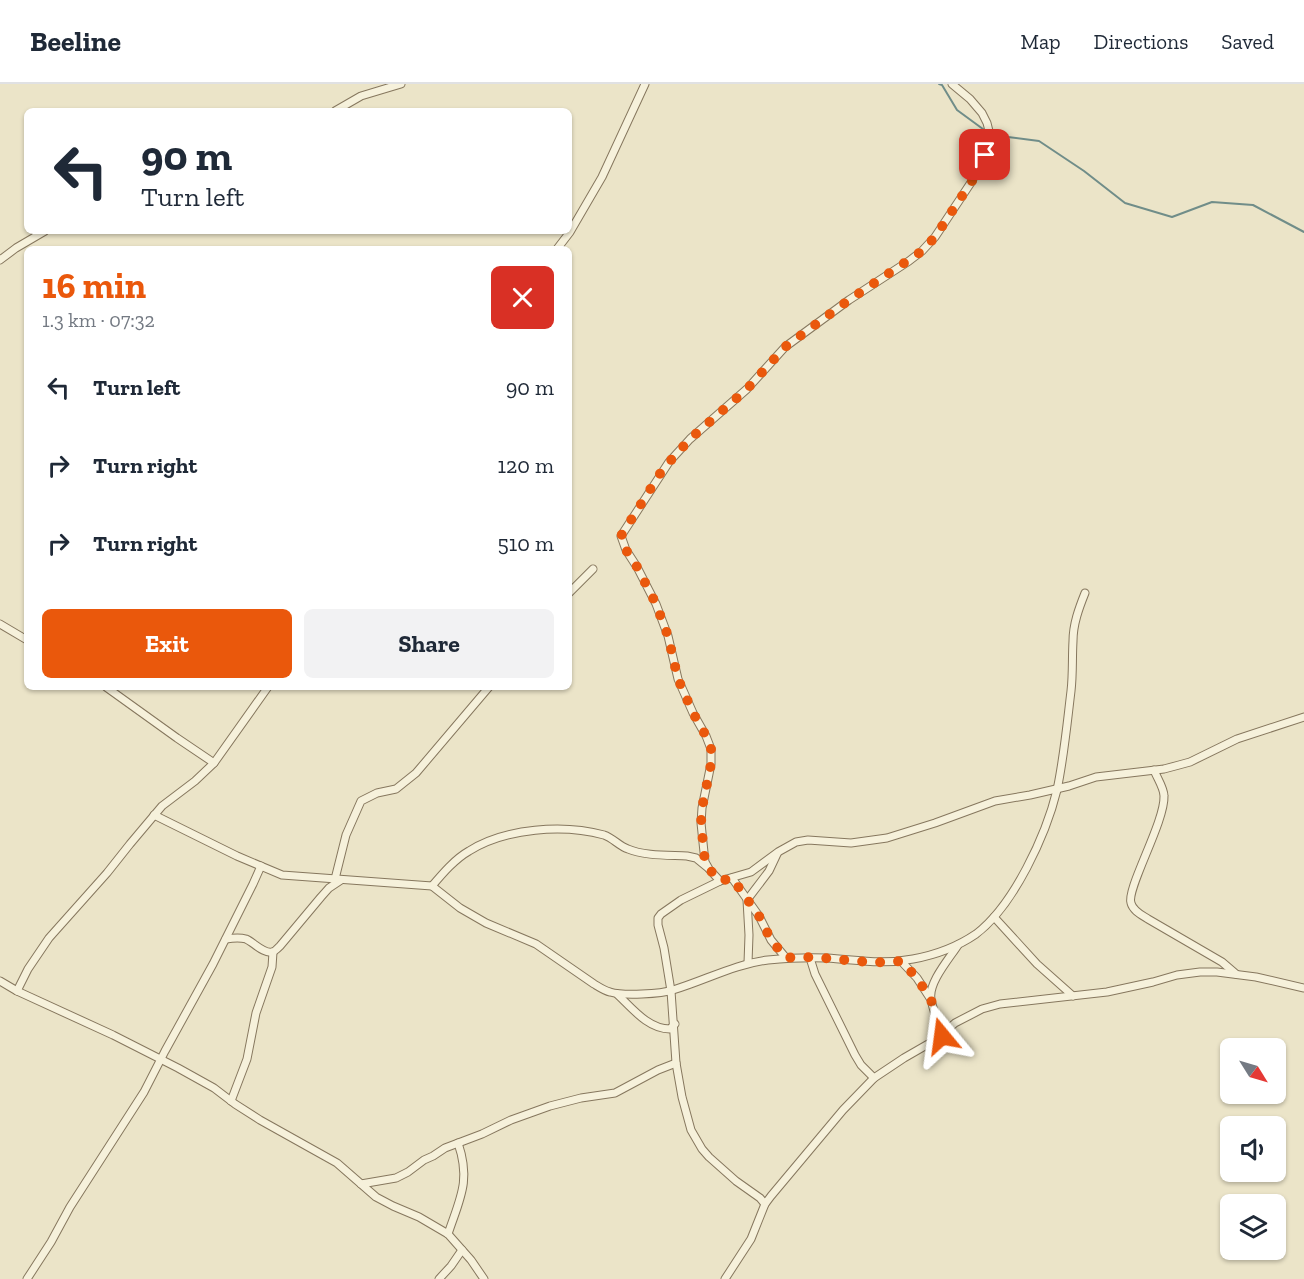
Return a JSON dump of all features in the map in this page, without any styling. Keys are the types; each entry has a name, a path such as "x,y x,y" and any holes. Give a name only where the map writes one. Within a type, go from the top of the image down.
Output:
{"street":[{"path":"340,108 362,96 401,84"},
{"path":"572,229 602,177 645,84"},
{"path":"709,869 703,852 701,823 711,764 711,749 678,679 668,636 656,604 626,550 621,536 669,462 690,439 747,389 785,347 849,300 916,256 935,237 972,181 989,146 990,135 982,113 952,84"},
{"path":"0,260 40,234"},
{"path":"559,246 568,234"},
{"path":"572,590 593,569"},
{"path":"153,815 229,853 287,876 386,881 432,886 460,908 494,927 536,944 594,984 617,994 671,991 748,963 786,958 834,958 877,963 901,961 939,952 975,934 994,917 1025,870 1042,835 1057,788 1063,759 1072,687 1072,639 1085,593"},
{"path":"0,624 24,638"},
{"path":"110,690 214,763"},
{"path":"17,991 41,948 107,873 153,815 214,763 266,690"},
{"path":"231,1101 247,1059 256,1013 272,967 273,952 338,879 346,835 361,801 377,792 396,789 416,773 486,690"},
{"path":"765,1204 702,1149 692,1130 682,1097 676,1063 675,1024 664,948 658,925 659,915 681,900 720,881 751,872 778,852 802,840 850,843 887,838 995,801 1030,795 1103,776 1154,770 1191,762 1236,739 1304,717"},
{"path":"1154,770 1164,798 1157,829 1130,902 1148,919 1222,962 1236,974"},
{"path":"432,886 469,850 495,839 532,830 571,830 604,835 632,851 694,857 720,881"},
{"path":"748,963 747,900 769,871 778,852"},
{"path":"27,1279 85,1182 144,1092 226,939 261,866"},
{"path":"732,878 759,916 771,940 786,958"},
{"path":"994,917 1037,964 1073,996"},
{"path":"226,939 245,939 273,952"},
{"path":"931,1000 931,990 939,973 959,943"},
{"path":"810,958 815,974 855,1055 874,1078"},
{"path":"901,961 917,978 931,1000 942,1036"},
{"path":"725,1279 751,1239 765,1204 843,1110 874,1078 942,1036 961,1019 991,1006 1132,987 1188,973 1236,974 1304,988"},
{"path":"0,981 113,1035 214,1088 282,1132 338,1162 371,1193 383,1201 419,1217 448,1234 484,1279"},
{"path":"617,994 650,1024 670,1029 675,1024"},
{"path":"361,1184 403,1175 445,1148 511,1120 581,1098 615,1093 676,1063"},
{"path":"448,1234 465,1178 464,1163 458,1143"},
{"path":"439,1279 462,1250"}],"waterway":[{"path":"939,84 942,85 957,110 987,132"},
{"path":"992,135 1039,141 1084,171 1125,203 1172,217 1212,202 1253,205 1304,232"}],"route":[{"path":"942,1036 931,1000 917,978 901,961 877,963 825,958 786,958 771,940 759,916 732,878 720,881 709,869 703,852 701,823 711,764 711,749 678,679 668,636 656,604 626,550 621,536 663,469 690,439 747,389 777,354 849,300 922,251 935,237 972,181 985,155"}]}
